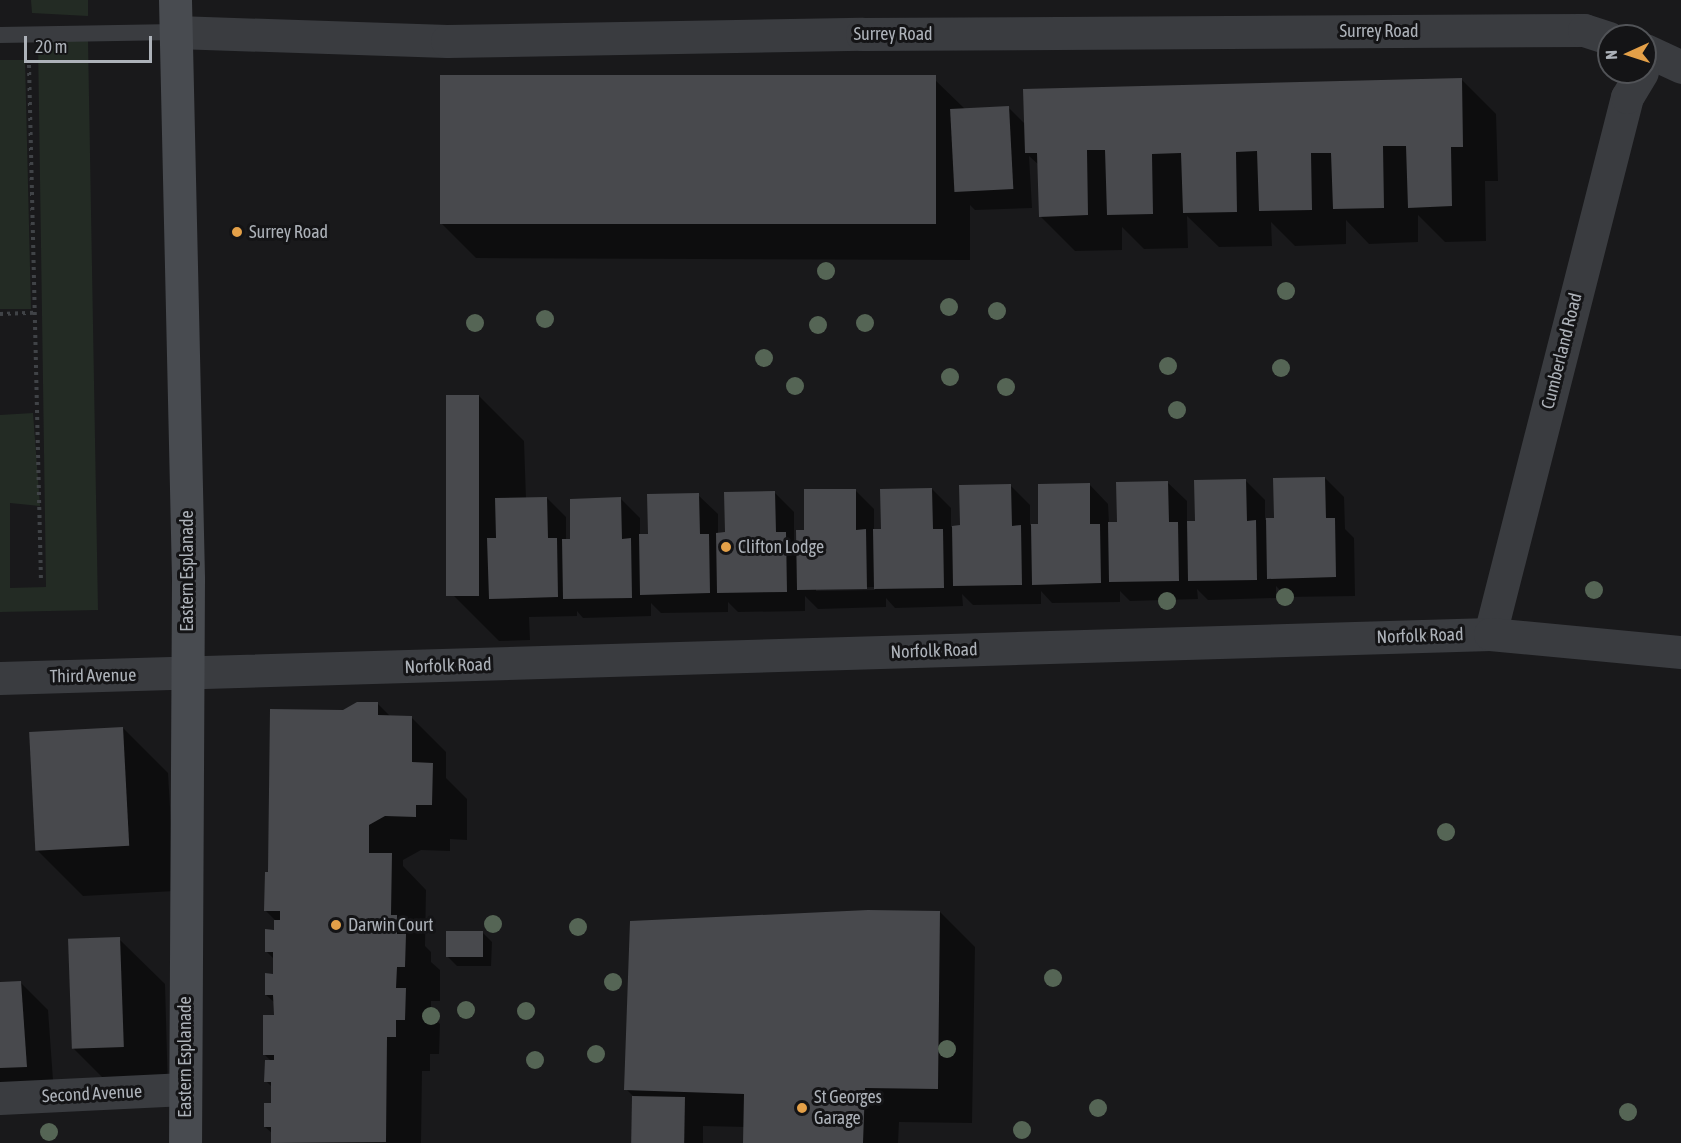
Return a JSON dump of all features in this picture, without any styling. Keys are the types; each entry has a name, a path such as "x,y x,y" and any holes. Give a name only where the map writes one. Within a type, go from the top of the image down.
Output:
{"main road":[{"name":"Eastern Esplanade","path":"175,16 188,579 185,1143"}],"street":[{"name":"Surrey Road","path":"175,16 447,41 874,34 1584,30 1597,34"},
{"name":"Cumberland Road","path":"1490,634 1627,97 1637,84"},
{"name":"Norfolk Road","path":"186,674 1490,634 1681,652"},
{"name":"Third Avenue","path":"0,678 186,674"},
{"name":"Second Avenue","path":"0,1098 185,1089"}],"lane":[{"path":"0,35 175,16"}],"path":[{"path":"28,57 41,580"},
{"path":"0,314 34,314"}],"shaded area":[{"path":"31,0 88,0 88,16 32,13"},
{"path":"88,40 98,610 0,612 0,415 33,413 40,506 10,503 10,588 46,587 38,41"},
{"path":"0,60 25,60 31,309 0,309"}],"building":[{"path":"440,75 936,75 936,224 440,224"},
{"path":"1462,78 1463,147 1451,147 1452,206 1408,208 1406,146 1383,146 1384,208 1333,209 1331,153 1311,153 1312,210 1259,211 1257,151 1236,152 1237,212 1183,213 1181,153 1152,154 1153,214 1107,215 1105,150 1087,150 1088,215 1039,217 1037,153 1025,153 1023,89"},
{"path":"1009,106 1013,189 954,192 950,109"},
{"path":"446,395 479,395 479,596 446,596"},
{"path":"1325,477 1326,518 1335,518 1336,577 1267,579 1266,518 1274,518 1273,478"},
{"path":"1246,479 1247,521 1256,520 1257,580 1188,581 1187,521 1195,521 1194,480"},
{"path":"1168,481 1169,522 1178,522 1179,581 1109,582 1108,522 1117,522 1116,482"},
{"path":"1090,483 1090,524 1100,524 1101,583 1032,585 1031,524 1038,524 1038,484"},
{"path":"1011,484 1012,526 1021,525 1022,585 953,586 952,526 960,525 959,485"},
{"path":"932,488 933,529 943,529 944,588 874,589 873,529 881,529 880,489"},
{"path":"804,489 856,489 856,530 866,529 867,589 797,590 796,530 804,530"},
{"path":"775,491 776,532 786,532 787,592 717,593 716,533 725,532 724,492"},
{"path":"699,493 700,534 709,534 710,593 640,595 639,534 648,534 647,494"},
{"path":"547,497 548,538 557,538 558,597 489,599 487,538 496,538 495,498"},
{"path":"621,497 622,539 631,538 632,598 563,599 562,539 570,539 570,499"},
{"name":"Darwin Court","path":"357,702 378,702 378,715 412,716 412,762 433,763 432,805 416,805 416,817 385,816 369,825 369,853 392,853 391,915 397,915 397,934 406,934 405,967 397,967 396,988 406,988 405,1020 396,1020 396,1037 387,1037 386,1142 271,1143 271,1127 264,1127 264,1103 271,1103 271,1082 264,1082 265,1060 274,1060 274,1055 263,1055 263,1015 274,1015 273,995 265,995 265,973 273,974 273,952 265,952 265,929 274,930 274,920 280,920 280,911 264,911 265,872 268,872 270,709 343,710"},
{"path":"123,727 129,846 35,851 29,732"},
{"path":"868,910 940,911 938,1089 865,1088 863,1143 743,1143 744,1094 624,1090 630,921"},
{"path":"446,931 483,931 483,957 446,957"},
{"path":"120,937 124,1047 72,1049 68,939"},
{"path":"21,981 27,1067 0,1068 0,982"},
{"path":"632,1096 685,1097 684,1143 631,1143"}],"place":[{"name":"Surrey Road","path":"237,232"},
{"name":"Clifton Lodge","path":"726,547"},
{"name":"Darwin Court","path":"336,925"},
{"name":"St Georges Garage","path":"802,1108"}]}
